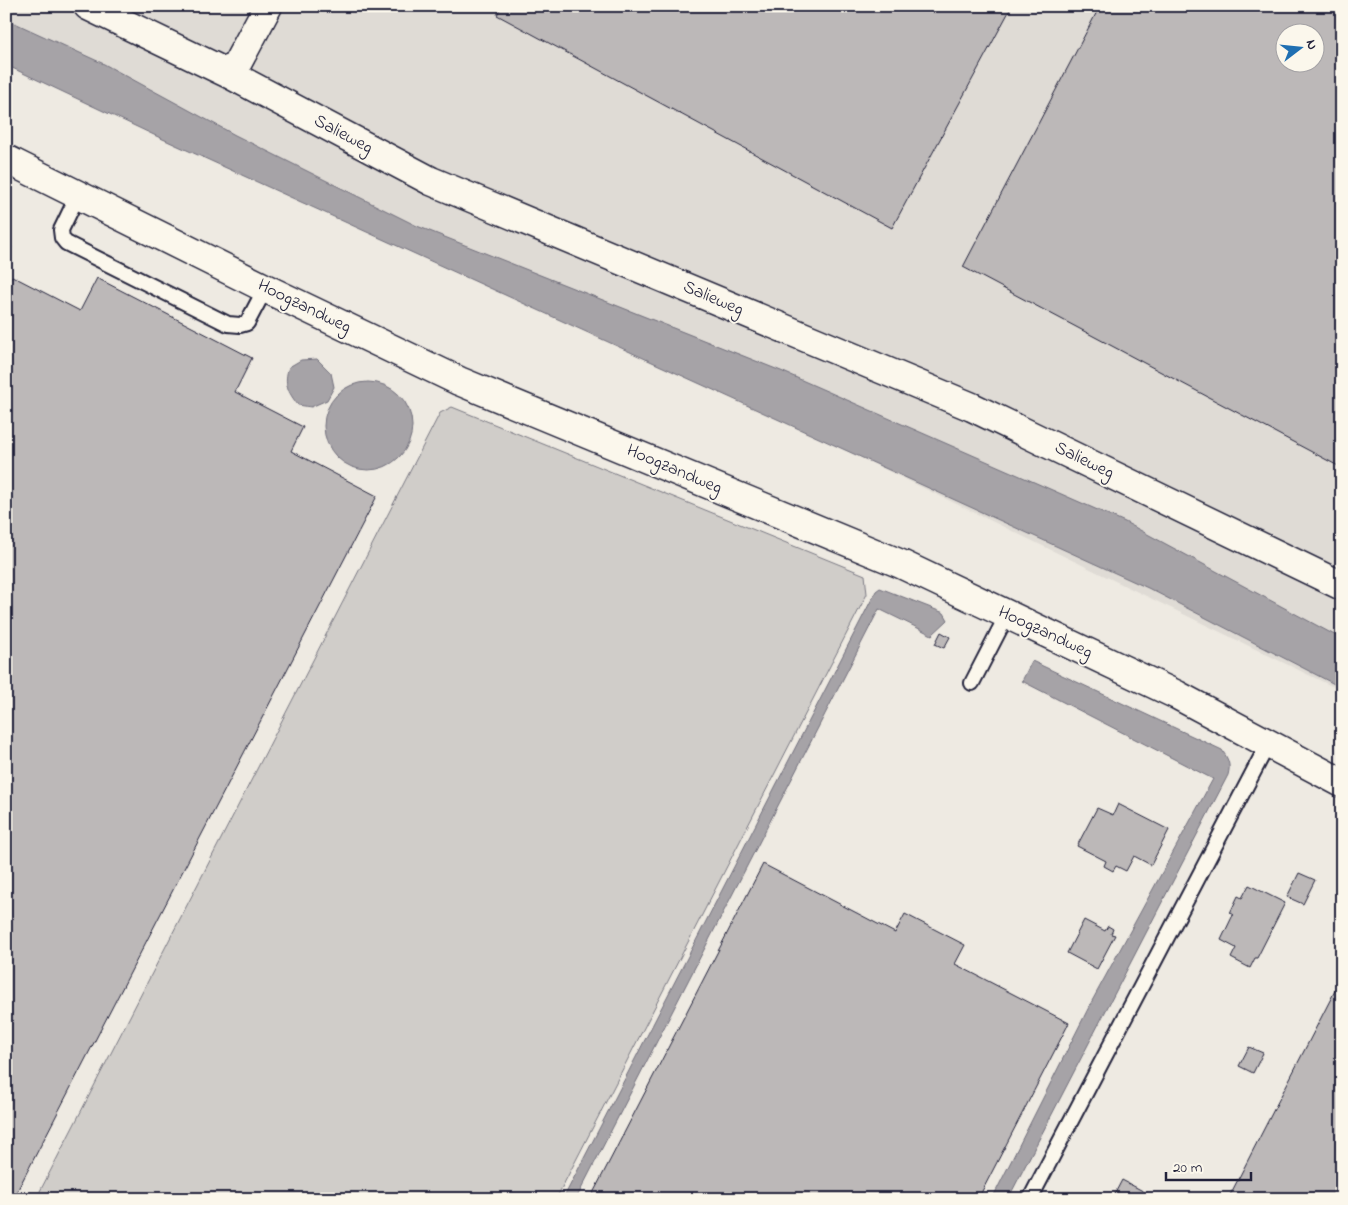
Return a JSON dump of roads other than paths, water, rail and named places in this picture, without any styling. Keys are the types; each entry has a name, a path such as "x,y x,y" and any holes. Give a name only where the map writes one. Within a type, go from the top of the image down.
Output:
{"street":[{"name":"Salieweg","path":"88,6 231,75 431,181 972,407 1342,586"},
{"path":"231,75 268,6"},
{"name":"Hoogzandweg","path":"6,159 265,289 459,381 901,564 1177,695 1342,783"}],"lane":[{"path":"78,195 61,230 62,238 66,243 228,324 240,325 247,323 265,289"},
{"path":"972,683 1008,615"},
{"path":"1030,1199 1268,744"}]}
